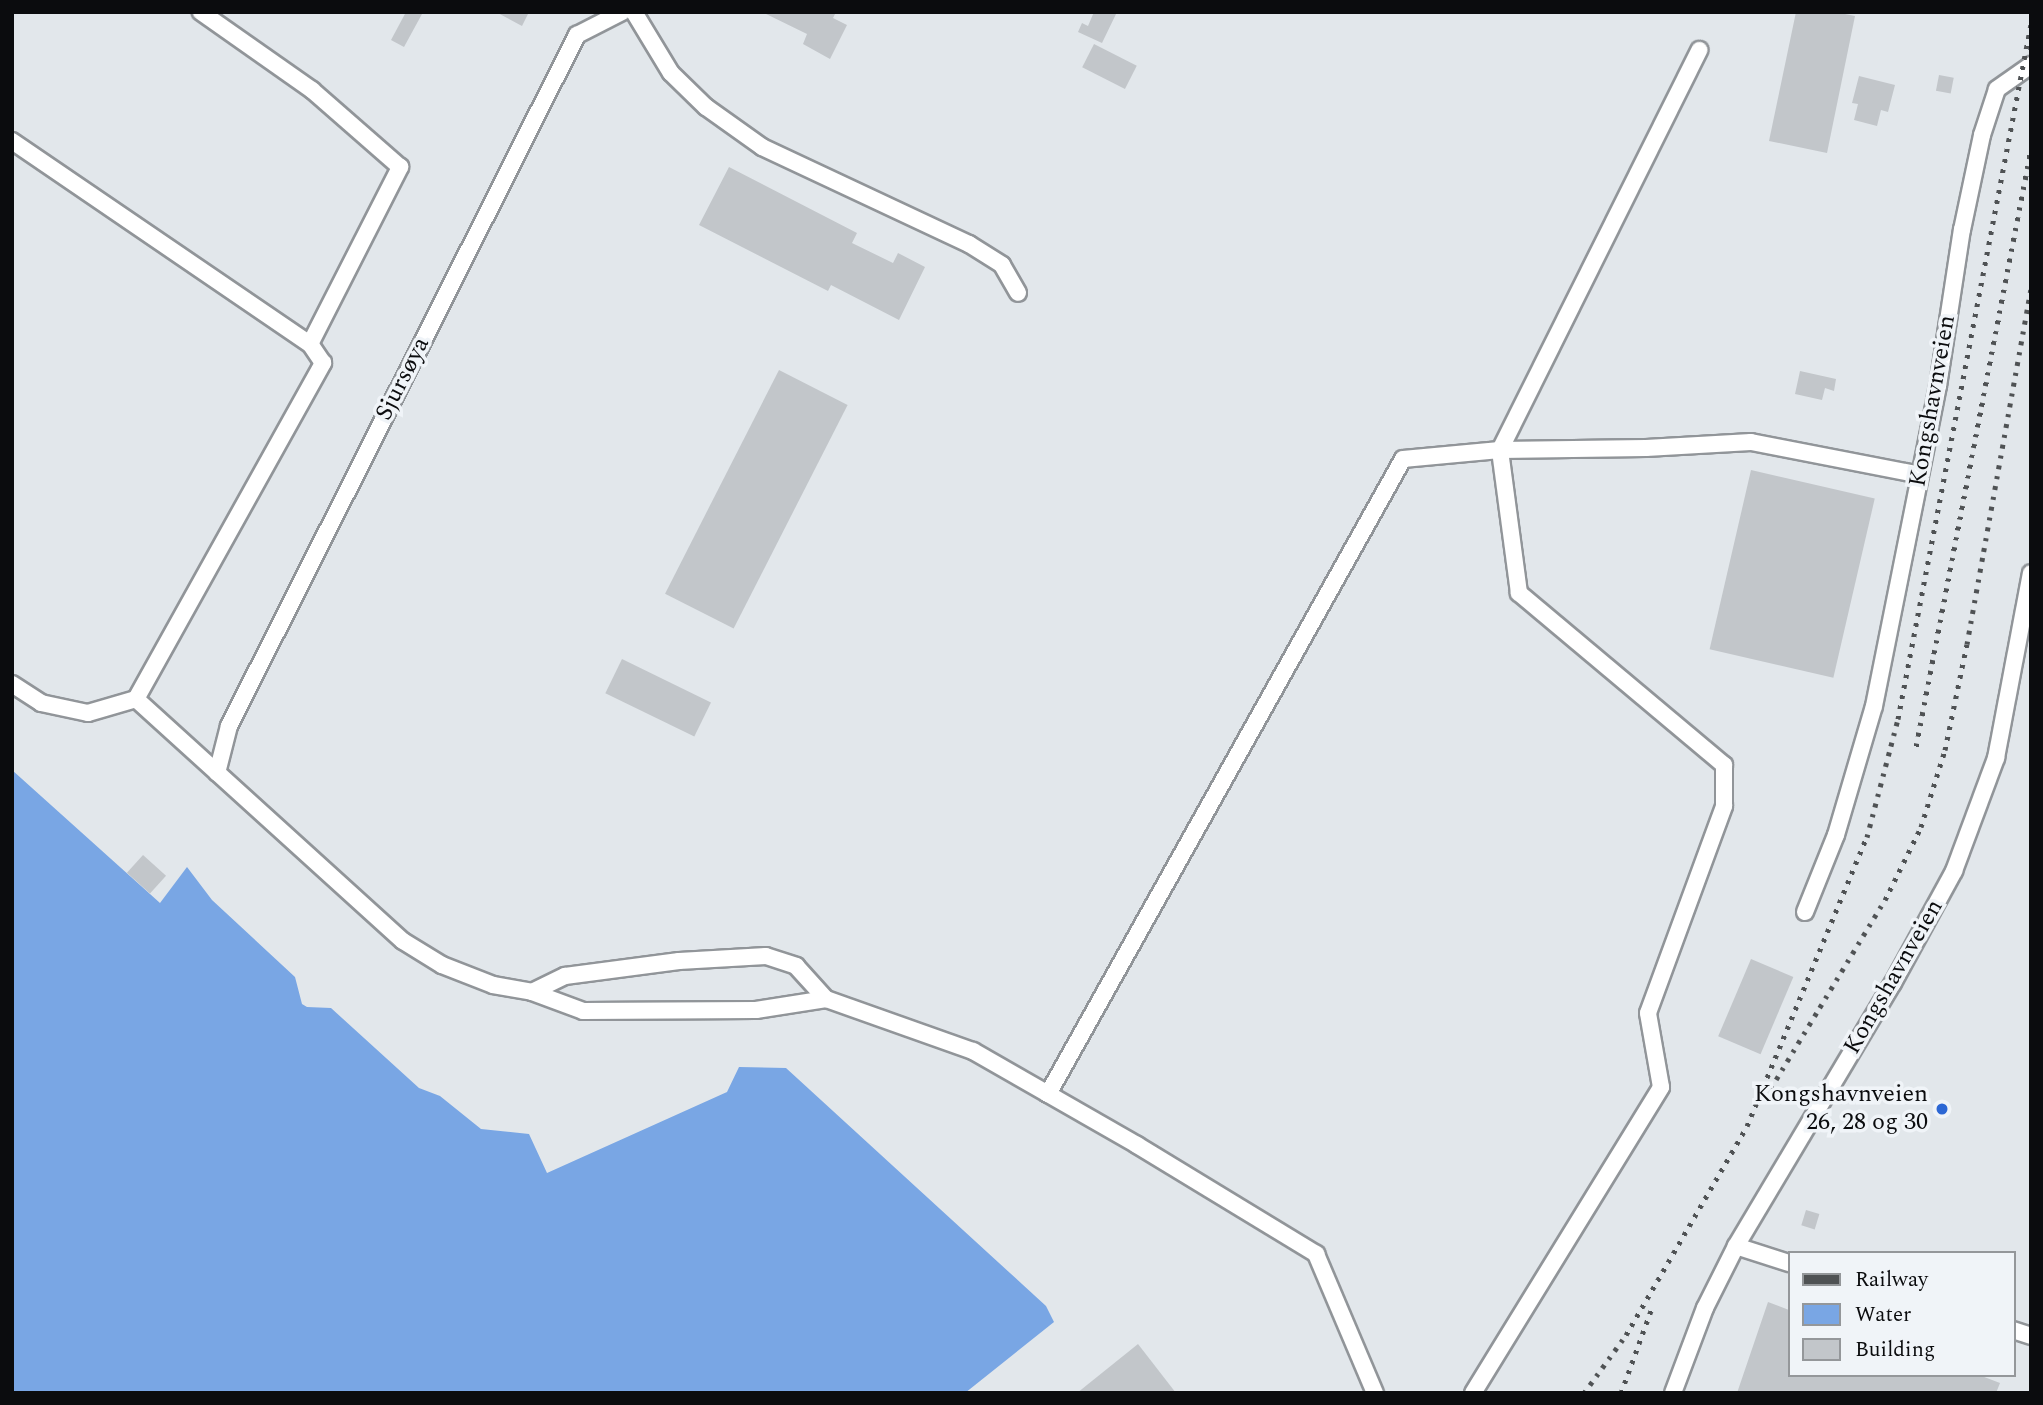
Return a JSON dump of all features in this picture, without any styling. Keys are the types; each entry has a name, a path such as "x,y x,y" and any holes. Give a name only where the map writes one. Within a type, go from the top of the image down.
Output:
{"lane":[{"path":"201,12 312,90 400,167 310,344"},
{"name":"Sjursøya","path":"217,773 229,726 576,35 622,12"},
{"path":"634,12 671,73 706,107 762,147 969,244 1002,265 1018,293"},
{"path":"1474,1393 1661,1087 1648,1013 1724,806 1724,765 1520,593 1500,450 1699,50"},
{"name":"Kongshavnveien","path":"1805,912 1836,835 1874,706 1920,475 1982,135 1997,89 2031,65"},
{"path":"12,141 310,344 323,363 136,699 88,713 41,703 12,684"},
{"path":"1048,1094 1403,460 1500,450 1646,448 1751,442 1920,475"},
{"name":"Kongshavnveien","path":"1673,1393 1704,1308 1736,1246 1893,983 1954,871 1996,758 2031,573"},
{"path":"136,699 403,941 442,965 493,985 532,992 583,1011 756,1010 826,999"},
{"path":"532,992 565,976 679,961 766,956 796,966 826,999 973,1051 1316,1254 1375,1393"},
{"path":"1736,1246 1787,1262"}],"water":[{"path":"12,770 160,903 187,867 212,900 295,977 302,1004 307,1007 331,1008 419,1088 440,1096 481,1129 529,1134 547,1173 727,1092 739,1067 786,1068 1046,1306 1054,1322 965,1393 12,1393"}],"building":[{"path":"406,12 422,14 404,47 391,40"},
{"path":"496,12 529,12 522,26"},
{"path":"762,12 836,12 833,18 847,25 830,59 803,44 807,34"},
{"path":"1094,12 1117,12 1102,43 1078,32 1082,23 1088,26"},
{"path":"1796,12 1835,12 1855,16 1827,153 1769,141"},
{"path":"1094,44 1137,66 1125,89 1082,67"},
{"path":"1939,75 1954,78 1951,94 1936,91"},
{"path":"1859,76 1895,85 1888,112 1881,110 1877,126 1854,120 1858,104 1852,103"},
{"path":"729,167 857,233 852,243 893,263 898,253 925,267 899,320 831,285 828,291 699,225"},
{"path":"779,370 848,405 734,629 665,594"},
{"path":"1800,371 1836,379 1834,391 1825,388 1822,400 1795,394"},
{"path":"1751,470 1875,499 1833,678 1710,649"},
{"path":"622,659 711,702 694,737 605,693"},
{"path":"143,855 166,876 150,894 127,873"},
{"path":"1751,959 1793,977 1761,1054 1718,1036"},
{"path":"1806,1210 1819,1214 1815,1229 1801,1225"},
{"path":"1768,1302 1787,1309 1787,1377 1984,1377 2000,1383 1996,1393 1737,1393"},
{"path":"1138,1344 1176,1393 1077,1393"}],"railway":[{"path":"1584,1393 1626,1335 1747,1126 1867,837 1898,719 2031,24"},
{"path":"1916,746 2031,150"},
{"path":"1771,1088 1885,900 1921,827 1945,750 1967,644 2031,290"},
{"path":"1621,1393 1653,1305"}],"place":[{"name":"Kongshavnveien 26, 28 og 30","path":"1942,1109"}]}
